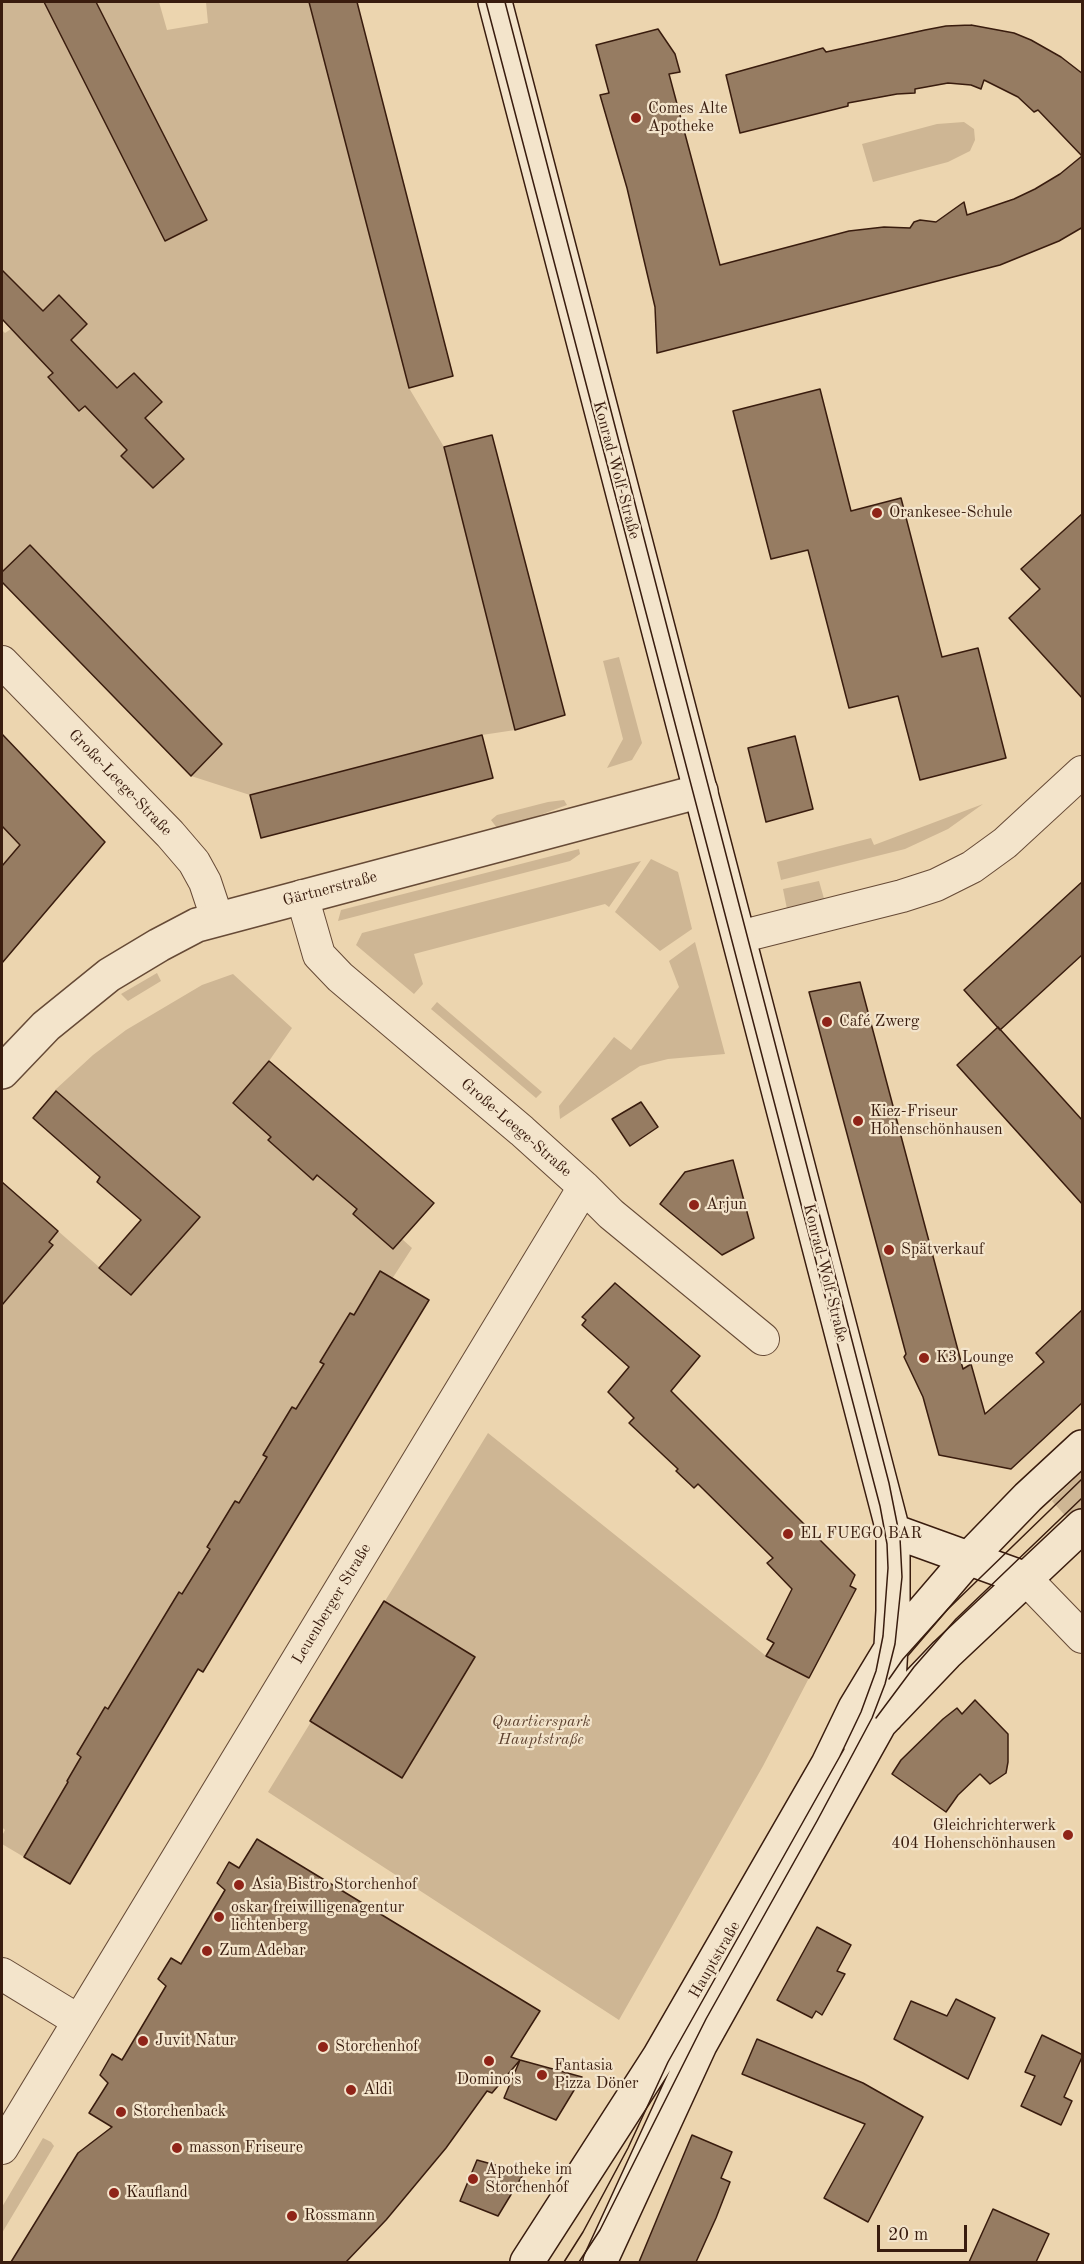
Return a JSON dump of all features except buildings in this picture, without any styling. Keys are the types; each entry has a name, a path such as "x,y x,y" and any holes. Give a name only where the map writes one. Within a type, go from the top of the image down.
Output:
{"main road":[{"name":"Konrad-Wolf-Straße","path":"495,2 893,1531"},
{"name":"Gärtnerstraße","path":"2,1072 46,1026 109,975 197,925 701,791"},
{"name":"Hauptstraße","path":"600,2262 673,2065 855,1708 890,1650 968,1559 1028,1497 1083,1447"},
{"name":"Hauptstraße","path":"528,2262 673,2065 880,1723 946,1654 1083,1526"},
{"path":"893,1531 1026,1579"},
{"name":"Hauptstraße","path":"887,1716 893,1611 893,1531"}],"street":[{"name":"Große-Leege-Straße","path":"2,662 188,855 205,882 217,918"},
{"path":"739,937 902,896 936,885 972,867 1005,843 1083,772"},
{"name":"Große-Leege-Straße","path":"302,896 319,955 340,977 584,1187 611,1214 763,1339"},
{"name":"Leuenberger Straße","path":"2,2148 584,1187"},
{"path":"1026,1579 1083,1637"},
{"path":"2,1974 79,2021"}],"green space":[{"path":"2,2 45,2 165,241 206,220 96,2 159,2 167,30 208,23 206,2 309,2 409,388 444,447 515,730 482,735 250,795 191,776 222,744 30,546 2,572 2,330 5,333 11,329 53,373 48,378 79,411 85,406 127,450 121,456 153,488 184,459 145,418 162,402 134,373 117,388 71,340 87,324 60,295 43,311 2,271"},
{"path":"964,122 974,129 975,140 970,151 948,162 873,182 862,144 937,124"},
{"path":"619,657 642,743 632,760 607,768 623,739 603,661"},
{"path":"564,800 567,805 521,822 497,828 491,820 497,815"},
{"path":"983,804 948,829 905,849 781,880 777,862 871,838 874,845"},
{"path":"2,825 26,851 13,867 6,861 2,866"},
{"path":"579,849 580,854 570,861 338,921 341,910"},
{"path":"651,859 678,872 692,929 660,951 615,912"},
{"path":"641,861 609,907 605,904 414,954 423,984 414,994 356,945 362,933"},
{"path":"819,881 825,902 787,909 783,889"},
{"path":"695,942 725,1054 668,1059 640,1066 560,1119 559,1106 614,1037 631,1050 679,987 669,961"},
{"path":"157,973 161,981 128,1001 121,994"},
{"path":"233,974 292,1028 269,1061 233,1104 272,1136 268,1140 313,1179 317,1175 357,1209 353,1214 393,1249 402,1239 412,1248 392,1279 379,1271 355,1316 349,1313 320,1361 324,1364 253,1478 255,1480 240,1504 235,1501 207,1547 210,1549 111,1710 105,1707 77,1754 81,1757 68,1782 24,1857 2,1844 5,1830 2,1827 2,1305 53,1245 49,1242 58,1231 131,1295 200,1217 55,1090 93,1055 126,1030 202,985"},
{"path":"437,1002 542,1092 536,1098 431,1009"},
{"name":"Quartierspark Hauptstraße","path":"488,1433 766,1656 809,1678 763,1766 619,2020 268,1792"},
{"path":"1082,1471 1082,1512 1071,1522 1052,1501"},
{"path":"43,2138 54,2146 2,2233 2,2207"}],"tram line":[{"path":"486,2 880,1506 887,1544 888,1568 883,1636 876,1671 861,1712 840,1756"},
{"path":"505,2 889,1483 900,1538 902,1577 895,1644 885,1684 872,1718 706,2019 600,2230 579,2262"},
{"path":"889,1679 903,1659 948,1609 1082,1479"},
{"path":"876,1718 914,1667 956,1619 1082,1498"},
{"path":"564,2262 583,2232 628,2148 668,2062 844,1749"}],"place":[{"name":"Comes Alte Apotheke","path":"636,118"},
{"name":"Orankesee-Schule","path":"877,513"},
{"name":"Café Zwerg","path":"827,1022"},
{"name":"Kiez-Friseur Hohenschönhausen","path":"858,1121"},
{"name":"Arjun","path":"694,1205"},
{"name":"Spätverkauf","path":"889,1250"},
{"name":"K3 Lounge","path":"924,1358"},
{"name":"EL FUEGO BAR","path":"788,1534"},
{"name":"Gleichrichterwerk 404 Hohenschönhausen","path":"1068,1835"},
{"name":"Asia Bistro Storchenhof","path":"239,1885"},
{"name":"oskar freiwilligenagentur lichtenberg","path":"219,1917"},
{"name":"Zum Adebar","path":"207,1951"},
{"name":"Juvit Natur","path":"143,2041"},
{"name":"Storchenhof","path":"323,2047"},
{"name":"Domino's","path":"489,2061"},
{"name":"Fantasia Pizza Döner","path":"542,2075"},
{"name":"Aldi","path":"351,2090"},
{"name":"Storchenback","path":"121,2112"},
{"name":"masson Friseure","path":"177,2148"},
{"name":"Apotheke im Storchenhof","path":"473,2179"},
{"name":"Kaufland","path":"114,2193"},
{"name":"Rossmann","path":"292,2216"}]}
